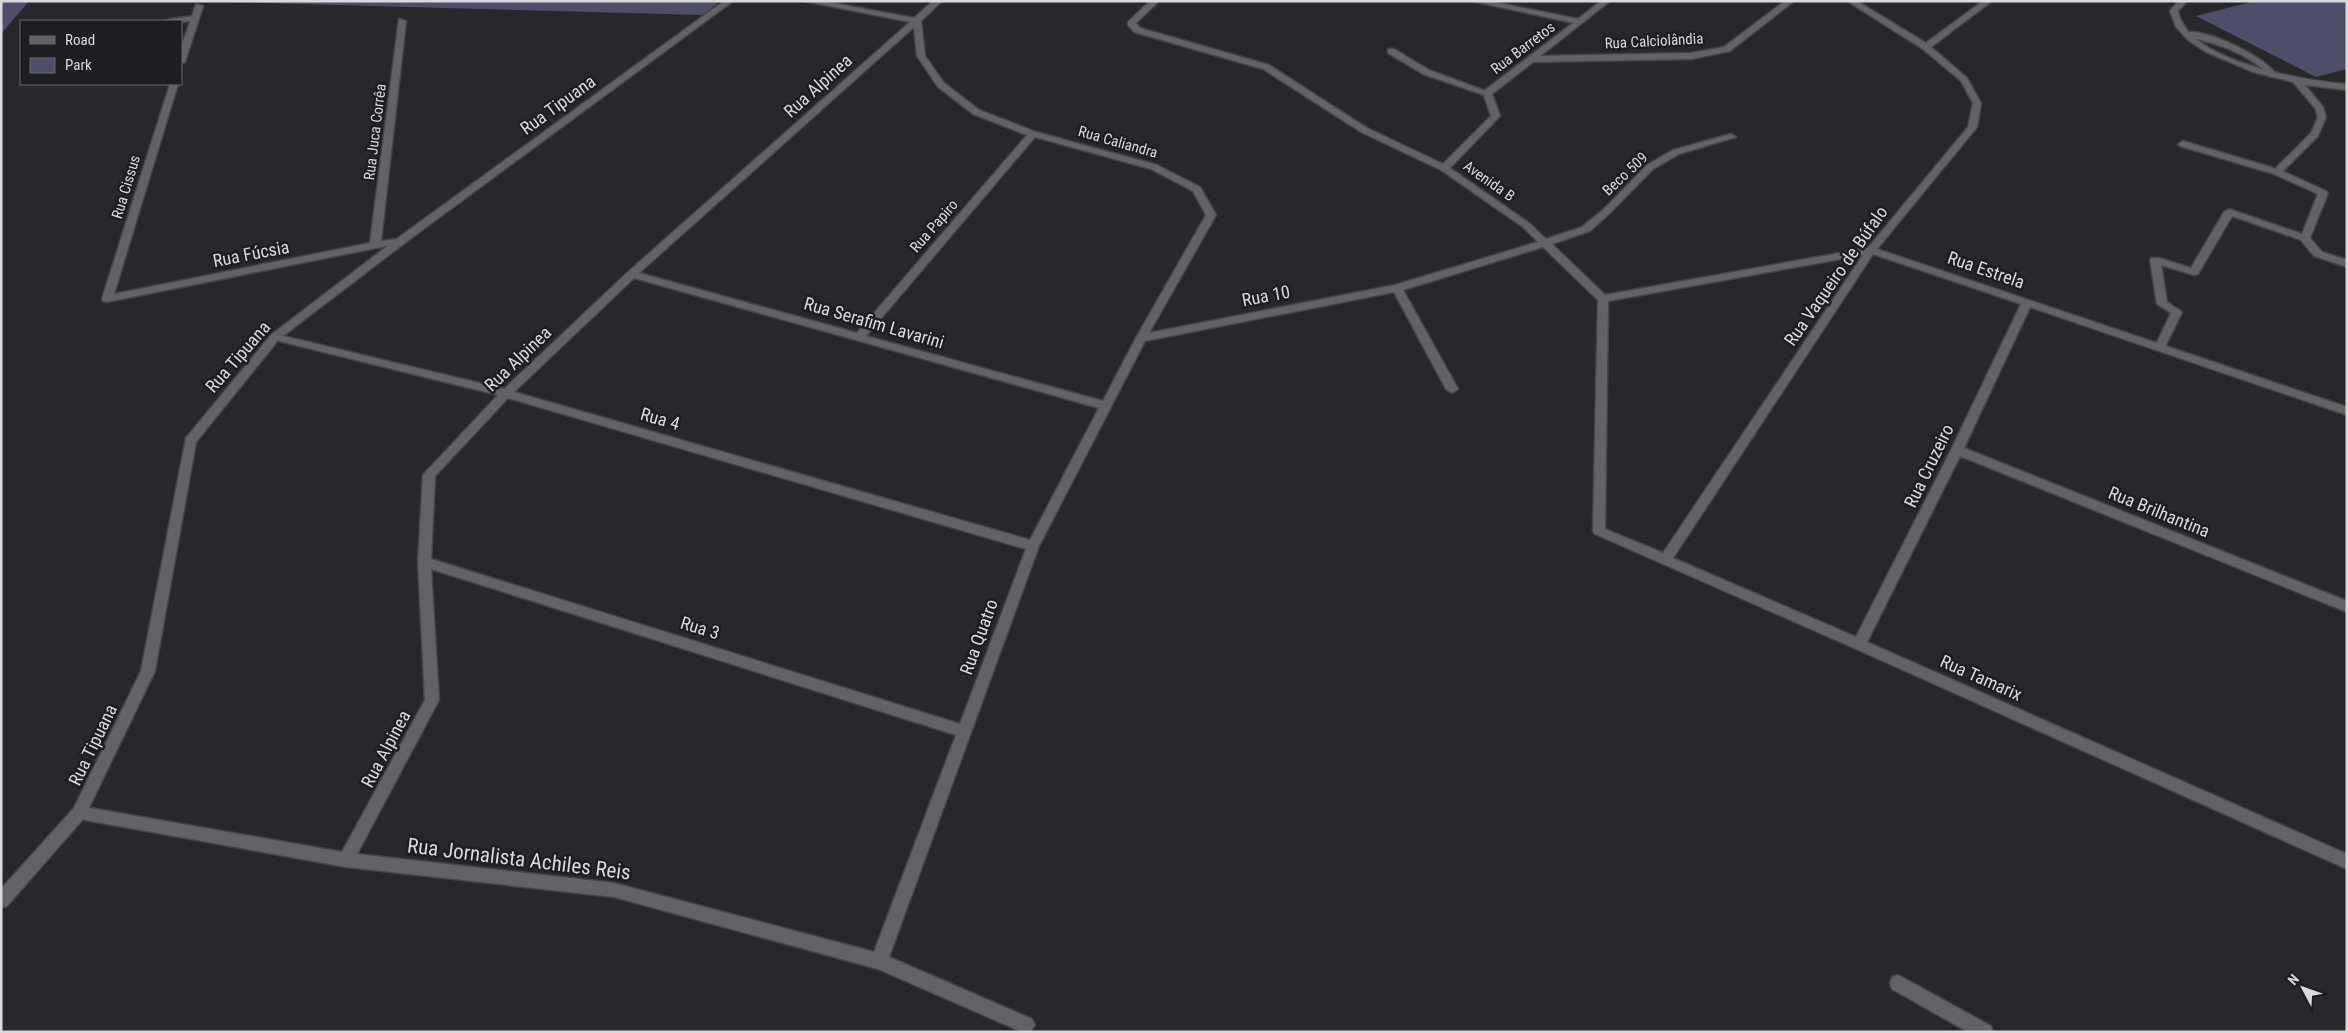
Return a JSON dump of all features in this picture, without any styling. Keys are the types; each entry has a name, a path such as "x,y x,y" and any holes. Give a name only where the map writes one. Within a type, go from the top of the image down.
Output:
{"street":[{"name":"Rua Tipuana","path":"1,900 79,813 148,671 190,442 275,337 402,240 729,1"},
{"path":"808,1 917,21"},
{"name":"Rua Alpinea","path":"346,860 432,700 424,562 429,475 506,393 632,274 938,1"},
{"name":"Avenida B","path":"1156,1 1132,22 1132,25 1137,30 1146,34 1212,50 1266,68 1364,130 1444,168 1526,225 1604,299"},
{"path":"1476,1 1580,22"},
{"name":"Rua Barretos","path":"1444,168 1496,116 1487,93 1606,1"},
{"name":"Rua Calciolândia","path":"1532,59 1692,56 1727,49 1790,1"},
{"name":"Rua Vaqueiro de Búfalo","path":"1665,560 1872,250 1972,127 1978,104 1964,80 1926,48 1851,1"},
{"path":"1926,48 1988,1"},
{"path":"2183,1 2174,11 2179,25 2195,41 2222,57 2273,75 2297,81 2347,87"},
{"path":"182,59 199,6"},
{"path":"178,20 195,18"},
{"name":"Rua Juca Corrêa","path":"375,246 402,21"},
{"name":"Rua Caliandra","path":"917,21 921,56 941,85 976,112 1033,134 1154,167 1197,190 1210,215 1141,338"},
{"path":"1391,51 1426,72 1487,93"},
{"path":"2277,172 2315,134 2322,117 2319,107 2297,81"},
{"name":"Rua Cissus","path":"107,299 174,85"},
{"name":"Rua Papiro","path":"859,337 1033,134"},
{"name":"Beco 509","path":"1545,243 1586,229 1656,163 1676,152 1731,137"},
{"path":"2183,144 2277,172 2323,193 2305,238"},
{"path":"2160,347 2177,312 2162,304 2155,260 2194,272 2229,212 2305,238 2318,254 2347,264"},
{"name":"Rua Fúcsia","path":"107,299 402,240"},
{"name":"Rua 10","path":"1141,338 1397,288 1545,243"},
{"name":"Rua Estrela","path":"1604,299 1872,250 2347,411"},
{"name":"Rua Serafim Lavarini","path":"632,274 1107,406"},
{"path":"1397,288 1452,389"},
{"name":"Rua Tamarix","path":"1604,299 1599,531 1859,644 2347,862"},
{"name":"Rua Cruzeiro","path":"1859,644 1957,450 2027,303"},
{"name":"Rua 4","path":"275,337 506,393 1033,546"},
{"name":"Rua Quatro","path":"879,961 1033,546 1141,338"},
{"name":"Rua Brilhantina","path":"1957,450 2347,607"},
{"name":"Rua 3","path":"424,562 964,731"},
{"name":"Rua Jornalista Achiles Reis","path":"79,813 346,860 614,890 879,961 1026,1025"},
{"path":"1898,982 1985,1032"}],"green space":[{"path":"1,1 29,1 1,34"},
{"path":"191,1 720,1 703,15"},
{"path":"2255,1 2347,1 2347,69 2316,77 2196,16"}]}
